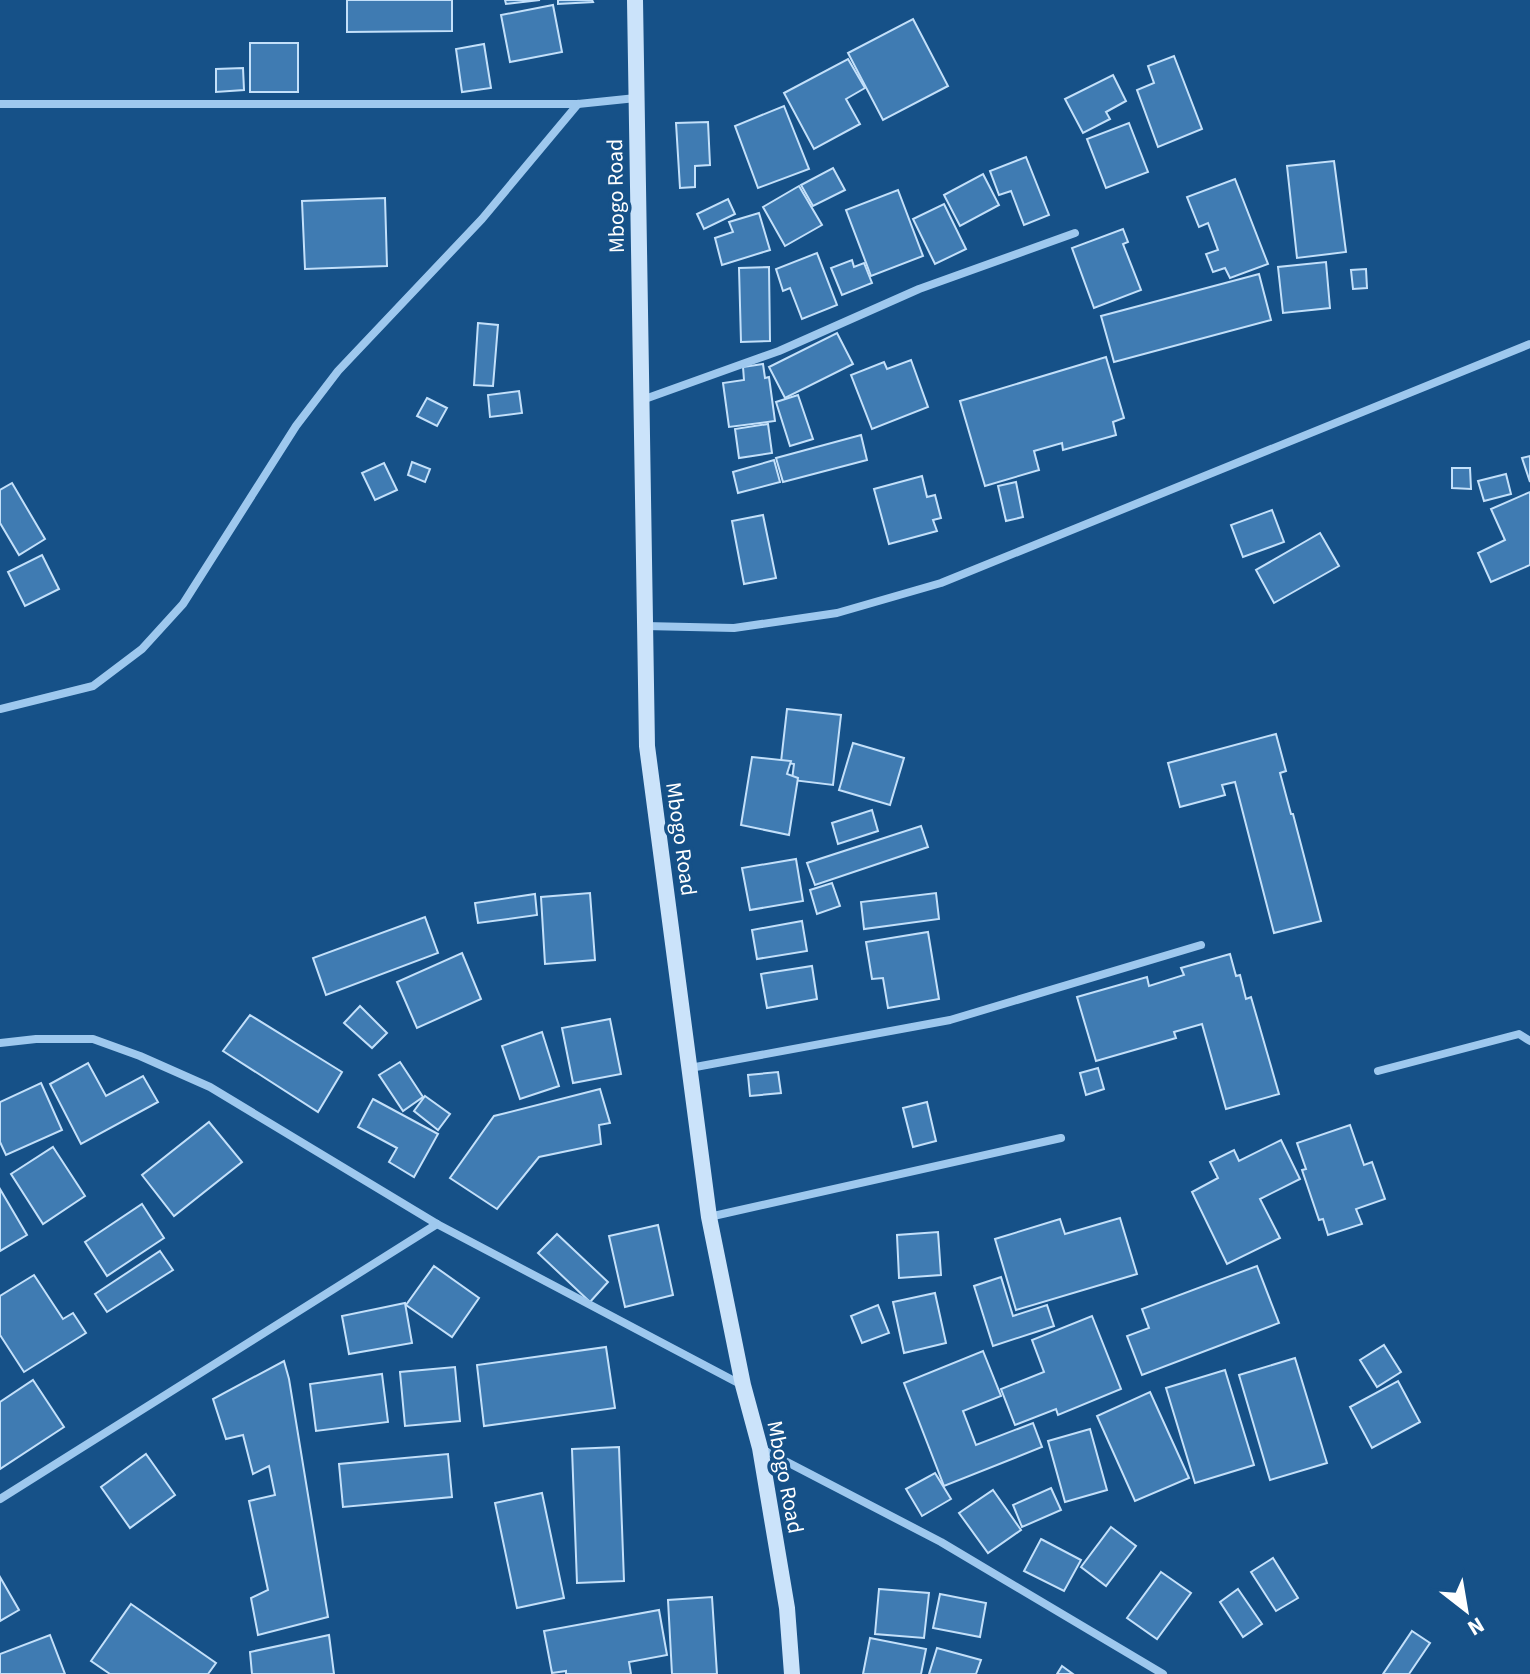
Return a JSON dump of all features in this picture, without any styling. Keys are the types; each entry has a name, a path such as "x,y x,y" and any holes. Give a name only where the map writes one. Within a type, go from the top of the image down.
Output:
{"main road":[{"name":"Mbogo Road","path":"635,0 647,746 709,1217 743,1385 760,1448 787,1608 792,1674"}],"street":[{"path":"0,104 578,104 636,98"},
{"path":"0,709 93,686 142,649 183,604 296,426 338,371 482,219 578,104"},
{"path":"642,400 779,351 919,289 1075,233"},
{"path":"645,626 734,628 837,613 941,583 1530,344"},
{"path":"690,1068 950,1020 1201,945"},
{"path":"1378,1071 1519,1034 1530,1041"},
{"path":"0,1043 36,1039 93,1039 210,1087 437,1224 743,1385"},
{"path":"709,1217 1061,1138"},
{"path":"0,1499 437,1224"},
{"path":"760,1448 941,1542 1163,1674"}],"building":[{"path":"347,0 452,0 452,31 347,32"},
{"path":"505,0 540,0 506,4"},
{"path":"558,0 592,0 593,2 558,4"},
{"path":"553,5 562,52 510,62 501,15"},
{"path":"913,19 948,86 883,120 848,53"},
{"path":"250,43 298,43 298,92 250,92"},
{"path":"484,44 491,88 462,92 456,49"},
{"path":"1174,56 1202,129 1158,147 1137,90 1154,83 1148,66"},
{"path":"848,59 865,88 846,99 860,124 814,149 784,93"},
{"path":"243,68 244,90 216,92 216,69"},
{"path":"1113,75 1126,101 1106,112 1110,119 1083,133 1065,99"},
{"path":"784,106 809,169 758,188 735,126"},
{"path":"708,122 710,165 695,166 695,187 680,188 676,123"},
{"path":"1129,123 1148,172 1106,188 1087,139"},
{"path":"1026,157 1049,215 1024,225 1011,191 999,195 990,171"},
{"path":"1334,161 1346,252 1297,258 1287,166"},
{"path":"833,168 845,190 813,206 801,185"},
{"path":"983,174 999,205 960,226 944,195"},
{"path":"1235,179 1268,264 1230,278 1225,268 1213,272 1206,254 1218,250 1208,223 1199,227 1187,197"},
{"path":"799,186 822,225 785,246 763,207"},
{"path":"898,190 923,256 871,276 846,210"},
{"path":"385,198 387,266 305,269 302,201"},
{"path":"728,199 735,214 704,229 697,214"},
{"path":"944,204 966,249 935,264 913,219"},
{"path":"759,213 770,250 722,265 715,238 733,232 729,222"},
{"path":"1123,229 1128,242 1123,244 1141,290 1094,308 1072,248"},
{"path":"817,253 837,305 802,319 790,288 783,291 776,269"},
{"path":"852,260 854,267 864,263 872,283 842,295 831,268"},
{"path":"1326,262 1330,308 1283,313 1278,267"},
{"path":"769,267 770,341 741,342 739,268"},
{"path":"1366,269 1367,288 1353,289 1351,270"},
{"path":"1259,274 1271,320 1114,362 1101,316"},
{"path":"478,323 498,325 493,386 474,385"},
{"path":"837,333 853,364 785,398 769,367"},
{"path":"1106,357 1124,418 1113,422 1116,435 1063,450 1062,443 1034,451 1039,470 985,486 960,401"},
{"path":"911,360 928,407 872,429 851,375 884,362 887,369"},
{"path":"763,364 765,378 769,377 775,421 729,427 723,383 744,380 743,367"},
{"path":"519,391 522,413 490,417 488,395"},
{"path":"798,395 813,439 790,446 776,402"},
{"path":"427,398 447,408 437,426 417,416"},
{"path":"768,424 772,453 739,458 735,429"},
{"path":"861,435 867,460 783,482 776,458"},
{"path":"1530,456 1530,482 1522,458"},
{"path":"774,460 780,482 738,493 733,472"},
{"path":"412,462 430,469 425,482 408,475"},
{"path":"384,463 397,490 375,500 362,473"},
{"path":"1452,468 1470,468 1471,489 1452,488"},
{"path":"1506,474 1511,494 1484,501 1478,481"},
{"path":"922,476 927,497 935,495 941,518 933,520 937,531 889,544 874,489"},
{"path":"1016,482 1023,517 1006,521 998,486"},
{"path":"12,483 45,539 19,555 0,523 0,490"},
{"path":"1530,492 1530,565 1491,582 1478,553 1505,540 1491,509"},
{"path":"1272,510 1284,542 1243,557 1231,525"},
{"path":"763,515 776,578 744,584 732,521"},
{"path":"1320,533 1339,566 1274,603 1256,570"},
{"path":"42,555 59,589 25,606 8,572"},
{"path":"787,709 841,715 833,785 792,780 794,764 781,762"},
{"path":"1276,734 1286,771 1280,773 1321,921 1274,933 1235,782 1222,785 1225,795 1180,807 1168,763"},
{"path":"853,743 904,758 890,805 839,790"},
{"path":"752,757 791,761 787,774 798,778 789,835 741,825"},
{"path":"872,810 878,831 838,844 832,823"},
{"path":"921,826 928,847 815,885 807,863"},
{"path":"796,859 803,901 750,910 742,868"},
{"path":"832,883 840,906 817,914 810,890"},
{"path":"590,893 595,960 545,964 541,897"},
{"path":"936,893 939,919 864,929 861,902"},
{"path":"535,894 537,915 478,923 475,903"},
{"path":"425,917 438,953 326,995 313,958"},
{"path":"802,921 807,951 757,959 752,930"},
{"path":"928,932 939,999 888,1008 883,978 872,979 866,942"},
{"path":"462,953 481,999 417,1028 397,982"},
{"path":"1230,954 1246,999 1251,997 1279,1094 1226,1109 1202,1024 1174,1032 1176,1038 1096,1061 1077,997 1147,977 1149,986 1184,975 1181,968"},
{"path":"812,966 817,999 767,1008 761,974"},
{"path":"360,1006 387,1033 372,1048 344,1023"},
{"path":"250,1015 342,1072 318,1112 223,1051"},
{"path":"610,1019 621,1074 573,1083 562,1028"},
{"path":"542,1032 559,1086 520,1099 502,1046"},
{"path":"400,1062 423,1097 403,1111 379,1075"},
{"path":"88,1063 106,1096 143,1076 158,1102 81,1144 50,1084"},
{"path":"1098,1068 1104,1089 1086,1095 1080,1073"},
{"path":"778,1072 781,1093 750,1096 748,1075"},
{"path":"41,1083 62,1130 6,1155 0,1142 0,1102"},
{"path":"600,1089 610,1123 599,1125 601,1144 539,1157 497,1209 450,1178 494,1116"},
{"path":"425,1096 450,1114 438,1130 414,1111"},
{"path":"373,1099 438,1134 414,1177 389,1162 397,1148 358,1127"},
{"path":"927,1102 936,1141 913,1147 903,1108"},
{"path":"209,1122 242,1162 174,1216 142,1175"},
{"path":"1350,1125 1364,1165 1372,1162 1385,1199 1356,1209 1362,1224 1328,1235 1323,1219 1319,1220 1302,1170 1306,1169 1297,1143"},
{"path":"1281,1140 1300,1179 1260,1199 1280,1238 1227,1264 1192,1192 1218,1178 1210,1162 1234,1150 1239,1161"},
{"path":"53,1147 85,1196 43,1224 11,1174"},
{"path":"0,1189 27,1235 0,1251"},
{"path":"142,1204 164,1238 107,1276 85,1242"},
{"path":"1120,1218 1137,1274 1016,1310 995,1239 1060,1219 1065,1234"},
{"path":"658,1225 673,1295 625,1307 609,1236"},
{"path":"938,1232 941,1275 899,1278 897,1235"},
{"path":"557,1234 608,1282 590,1302 538,1253"},
{"path":"160,1251 173,1270 107,1312 95,1294"},
{"path":"434,1266 479,1298 452,1337 406,1305"},
{"path":"1257,1266 1279,1323 1142,1375 1127,1336 1149,1328 1142,1309"},
{"path":"34,1275 63,1319 73,1313 86,1333 24,1372 0,1335 0,1296"},
{"path":"1001,1277 1013,1316 1047,1305 1054,1326 993,1346 974,1286"},
{"path":"935,1293 946,1343 904,1353 893,1302"},
{"path":"405,1303 412,1343 349,1354 342,1316"},
{"path":"878,1305 889,1333 862,1343 851,1316"},
{"path":"1092,1316 1121,1389 1058,1415 1056,1409 1015,1425 1001,1389 1044,1372 1032,1340"},
{"path":"1384,1345 1401,1372 1377,1387 1360,1360"},
{"path":"606,1347 615,1408 484,1426 477,1365"},
{"path":"983,1351 1001,1396 963,1411 976,1445 1033,1423 1042,1447 944,1486 904,1383"},
{"path":"1295,1358 1327,1463 1270,1480 1239,1375"},
{"path":"284,1361 328,1617 258,1635 251,1598 268,1590 249,1501 275,1495 269,1466 253,1474 243,1435 226,1439 213,1399"},
{"path":"455,1367 460,1421 405,1426 400,1372"},
{"path":"1225,1370 1254,1465 1195,1483 1166,1388"},
{"path":"382,1374 388,1422 316,1431 310,1384"},
{"path":"33,1380 64,1427 0,1469 0,1402"},
{"path":"1398,1381 1420,1422 1372,1448 1350,1407"},
{"path":"1150,1392 1189,1478 1135,1501 1097,1416"},
{"path":"1090,1429 1107,1490 1065,1502 1048,1441"},
{"path":"619,1447 624,1581 577,1583 572,1449"},
{"path":"146,1454 175,1495 130,1528 101,1487"},
{"path":"448,1454 452,1497 343,1507 339,1464"},
{"path":"935,1473 951,1499 922,1516 906,1489"},
{"path":"1051,1488 1061,1510 1022,1527 1013,1505"},
{"path":"993,1490 1021,1530 988,1553 959,1513"},
{"path":"542,1493 564,1598 517,1608 495,1503"},
{"path":"1111,1527 1136,1546 1106,1586 1081,1567"},
{"path":"1041,1539 1081,1560 1064,1591 1024,1571"},
{"path":"1273,1558 1298,1598 1276,1611 1251,1572"},
{"path":"1161,1572 1191,1593 1157,1639 1127,1618"},
{"path":"0,1577 19,1610 0,1621"},
{"path":"879,1589 929,1593 924,1638 875,1634"},
{"path":"1238,1589 1262,1624 1243,1637 1220,1602"},
{"path":"940,1594 986,1603 980,1637 933,1628"},
{"path":"712,1597 717,1674 672,1674 668,1600"},
{"path":"131,1604 216,1663 208,1674 110,1674 91,1661"},
{"path":"659,1610 667,1655 629,1662 631,1674 552,1673 544,1631"},
{"path":"1412,1631 1430,1643 1409,1674 1383,1674"},
{"path":"50,1635 65,1674 0,1674 0,1654"},
{"path":"329,1635 334,1674 252,1674 250,1652"},
{"path":"870,1638 926,1649 921,1674 863,1674"},
{"path":"937,1648 981,1660 976,1674 929,1674"},
{"path":"1062,1666 1073,1674 1057,1674"}]}
